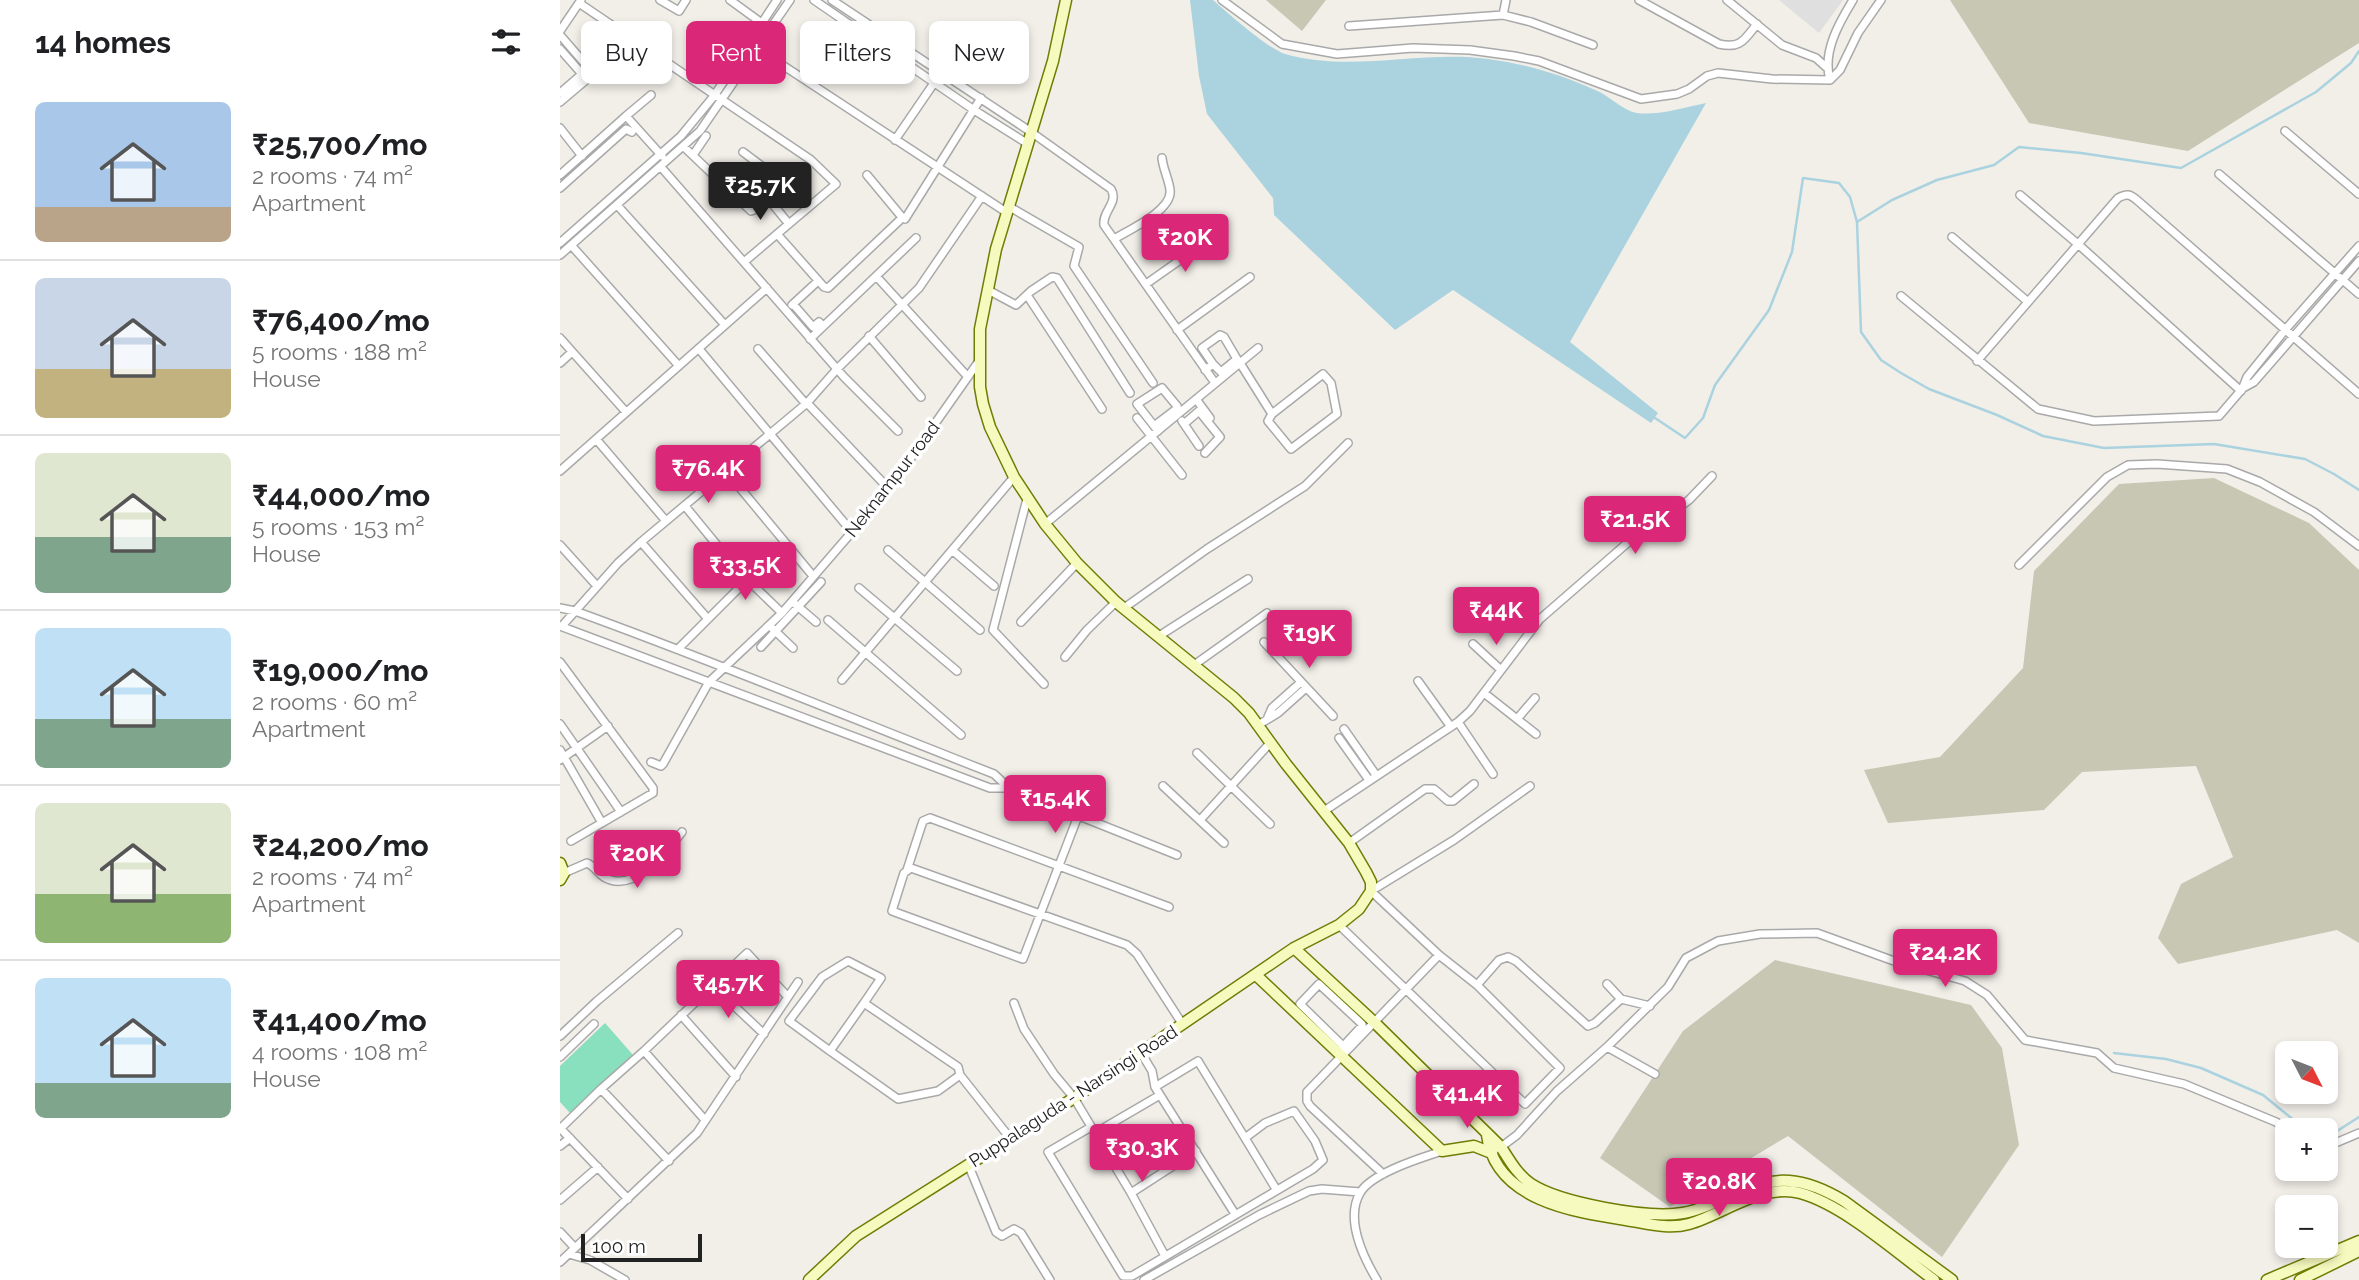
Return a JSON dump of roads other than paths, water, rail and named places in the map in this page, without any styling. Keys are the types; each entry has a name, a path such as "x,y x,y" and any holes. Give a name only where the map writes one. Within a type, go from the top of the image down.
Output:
{"street":[{"path":"660,0 679,11 686,0"},
{"path":"730,0 760,21"},
{"path":"764,21 777,0"},
{"path":"776,21 790,0"},
{"path":"814,0 844,21"},
{"path":"832,0 864,21"},
{"path":"1066,0 1053,61 1007,209 980,328 983,404 990,427 1027,499 1077,563 1120,605 1263,721 1271,742 1349,843 1371,882 1371,891 1439,955 1477,985 1560,1068 1525,1104 1339,925"},
{"path":"1223,0 1282,44 1292,47 1336,54 1413,48 1470,50 1514,56 1539,61 1641,99 1677,94 1707,76 1718,73 1772,79 1830,80 1840,70 1858,33 1881,0"},
{"path":"1503,15 1506,0"},
{"path":"1639,0 1719,44 1731,47 1742,42 1757,24"},
{"path":"1727,0 1783,45 1816,58 1826,67 1830,80"},
{"path":"1826,67 1837,26 1853,0"},
{"path":"581,58 560,30 580,2 811,160 836,184 744,262"},
{"path":"1349,26 1503,15 1531,22 1593,45"},
{"path":"560,49 581,73"},
{"path":"915,55 1031,132 1111,190 1114,195 1113,202 1103,219 1104,225 1214,383"},
{"path":"786,68 982,196 1079,247 1074,266 1153,383"},
{"path":"560,93 581,75"},
{"path":"560,102 581,81"},
{"path":"560,243 681,136 722,84"},
{"path":"560,255 684,147 700,131 734,84"},
{"path":"895,140 933,84"},
{"path":"935,84 1028,144"},
{"path":"560,176 651,94"},
{"path":"905,219 981,99"},
{"path":"626,116 810,339 898,430"},
{"path":"560,128 590,161"},
{"path":"560,188 626,129 632,132"},
{"path":"2285,131 2359,194"},
{"path":"693,155 706,136"},
{"path":"684,147 751,211 756,209 778,177 743,152"},
{"path":"1114,239 1166,205 1170,198 1170,189 1161,158"},
{"path":"2219,174 2359,294"},
{"path":"778,234 818,281 828,288 901,219 867,175"},
{"path":"1977,361 2118,198 2125,194 2131,195 2359,394"},
{"path":"2020,195 2242,389"},
{"path":"766,196 789,224"},
{"path":"982,196 927,279 837,369 807,404 641,541 561,626 989,788 1009,788"},
{"path":"617,205 725,325"},
{"path":"1952,237 2027,302"},
{"path":"810,339 916,238"},
{"path":"1146,285 1207,241"},
{"path":"571,245 679,366"},
{"path":"2242,389 2247,377 2285,330 2359,246"},
{"path":"1901,296 2038,409 2094,421 2218,416 2242,389 2254,382 2359,261"},
{"path":"876,276 968,377"},
{"path":"988,290 1016,305 1052,277 1057,278 1130,393"},
{"path":"1177,330 1250,277"},
{"path":"786,310 818,281"},
{"path":"560,471 767,288"},
{"path":"1027,295 1102,409"},
{"path":"793,304 813,327 819,322 823,326"},
{"path":"1220,335 1224,337 1237,359 1221,372 1213,364 1202,348 1220,335"},
{"path":"869,336 921,397"},
{"path":"560,338 626,412"},
{"path":"699,348 852,532"},
{"path":"1045,524 1154,431 1258,348"},
{"path":"758,349 889,489"},
{"path":"560,363 572,352"},
{"name":"Neknampur road","path":"650,762 661,766 663,764 709,682 795,604 813,576 889,489 980,361"},
{"path":"1240,363 1272,414"},
{"path":"1205,370 1213,364"},
{"path":"1323,374 1331,383 1337,414 1293,449 1268,421 1272,414 1323,374"},
{"path":"1182,475 1138,404 1162,388 1177,406 1177,413 1184,424 1202,450 1220,437 1199,411 1184,424"},
{"path":"1196,398 1229,442"},
{"path":"1137,418 1154,431"},
{"path":"596,439 666,521"},
{"path":"1065,657 1087,630 1120,605 1305,486 1348,443"},
{"path":"2019,565 2107,477 2128,466 2157,464 2227,469 2260,482 2314,512 2359,547"},
{"path":"726,471 813,576"},
{"path":"1324,811 1470,711 1540,619 1648,525 1689,500 1712,476"},
{"path":"842,680 1014,477"},
{"path":"1027,499 993,631 1044,684"},
{"path":"685,506 739,572"},
{"path":"641,541 708,619"},
{"path":"560,545 597,586"},
{"path":"888,550 980,630"},
{"path":"952,550 994,586"},
{"path":"1021,622 1077,563"},
{"path":"1159,636 1248,579"},
{"path":"761,647 795,604 821,582"},
{"path":"679,648 742,585 755,587 782,613"},
{"path":"859,588 957,671"},
{"path":"795,604 816,622"},
{"path":"560,608 679,648 723,669 994,774 1009,788 1177,856"},
{"path":"1194,665 1267,613"},
{"path":"828,620 961,735"},
{"path":"769,625 793,648"},
{"path":"1264,642 1333,716"},
{"path":"1473,644 1501,670"},
{"path":"560,662 653,788 653,793 571,841"},
{"path":"1418,681 1493,774"},
{"path":"1263,721 1272,708 1304,685"},
{"path":"1484,693 1536,734"},
{"path":"1517,719 1535,698"},
{"path":"560,724 621,811"},
{"path":"602,823 561,756 577,749 608,726"},
{"path":"1344,729 1377,775"},
{"path":"1339,737 1369,780"},
{"path":"1200,819 1271,742"},
{"path":"1198,753 1270,824"},
{"path":"1349,843 1425,789 1430,787 1448,801 1453,801 1474,784"},
{"path":"1163,786 1224,843"},
{"path":"1371,891 1454,840 1530,786"},
{"path":"1078,816 1059,865 1039,914 1023,959 892,911 923,821 927,818 1059,865 1169,907"},
{"path":"561,872 587,863 605,878 619,881 635,876 650,869 682,832"},
{"path":"907,870 911,868 1127,945 1137,954 1183,1024"},
{"name":"Puppalaguda - Narsingi Road","path":"809,1280 856,1236 1074,1098 1294,948 1339,925 1359,909 1371,891"},
{"path":"560,1037 597,1001 678,933"},
{"path":"1489,1152 1517,1135 1558,1091 1650,1006 1668,987 1686,958 1718,941 1760,934 1816,933 1894,961 1965,981 1987,995 2025,1040 2097,1054 2114,1068 2185,1084 2275,1122"},
{"path":"1294,948 1501,1147 1516,1171 1533,1185 1584,1203 1626,1212 1682,1213 1710,1205 1766,1182 1799,1182 1825,1190 1844,1201 1952,1280"},
{"path":"628,1199 560,1128 747,953 789,997"},
{"path":"1340,1052 1374,1022 1439,955"},
{"path":"1477,985 1499,960 1508,957 1516,961 1588,1026 1595,1023 1621,999"},
{"path":"830,1051 881,978 848,961 822,976 789,1021 830,1051 898,1099 937,1091 960,1075"},
{"path":"1256,975 1442,1151"},
{"path":"560,1262 697,1133 798,982"},
{"path":"1340,1052 1300,1004 1319,984 1361,1022 1362,1026 1307,1093 1307,1101 1383,1174"},
{"path":"1607,984 1621,999 1650,1006"},
{"path":"713,986 764,1034"},
{"path":"864,1003 958,1067 960,1075 1010,1138"},
{"path":"1014,1003 1024,1028 1054,1074 1074,1098 1165,1255"},
{"path":"681,1015 736,1077"},
{"path":"560,1057 594,1024"},
{"path":"1607,1047 1655,1074"},
{"path":"644,1051 705,1120"},
{"path":"1140,1051 1152,1071 1155,1087 1235,1214"},
{"path":"1155,1087 1198,1061 1276,1189"},
{"path":"601,1089 669,1161"},
{"path":"1160,1095 1048,1152 1123,1276 1132,1276 1313,1169 1323,1160 1303,1121 1294,1111 1265,1123 1245,1138"},
{"path":"2338,1143 2359,1133"},
{"path":"1487,1135 1489,1152"},
{"path":"560,1146 570,1138"},
{"path":"1377,1280 1369,1267 1355,1227 1354,1213 1360,1192 1383,1174 1442,1151 1474,1146 1489,1152 1510,1179 1523,1190 1565,1210 1666,1227 1688,1225 1758,1196 1780,1191 1800,1193 1827,1204 1849,1218 1934,1280"},
{"path":"1131,1193 1196,1151"},
{"path":"968,1164 996,1232 1002,1236 1017,1229 1050,1280"},
{"path":"560,1200 598,1167"},
{"path":"1144,1280 1259,1215 1309,1191 1322,1189 1360,1192"},
{"path":"560,1232 572,1251 625,1280"},
{"path":"2267,1280 2359,1241"},
{"path":"2300,1280 2359,1251"}],"water":[{"path":"1190,0 1213,0 1277,51 1310,59 1361,62 1437,57 1488,59 1543,70 1569,79 1600,92 1637,113 1663,112 1706,103 1570,342 1658,413 1651,423 1453,290 1395,330 1274,215 1273,198 1207,114 1199,76"}],"waterway":[{"path":"1857,222 1892,200 1937,180 1994,165 2019,147 2181,168 2316,92 2351,63 2359,51"},
{"path":"1655,418 1685,438 1703,418 1715,385 1769,310 1792,252 1803,178 1839,183 1850,197 1857,222 1861,332 1881,360 1929,389 2043,436 2104,448 2214,444 2305,459 2359,490"},
{"path":"2114,1053 2166,1059 2201,1068 2263,1095 2291,1118"},
{"path":"2338,1130 2359,1117"}]}
